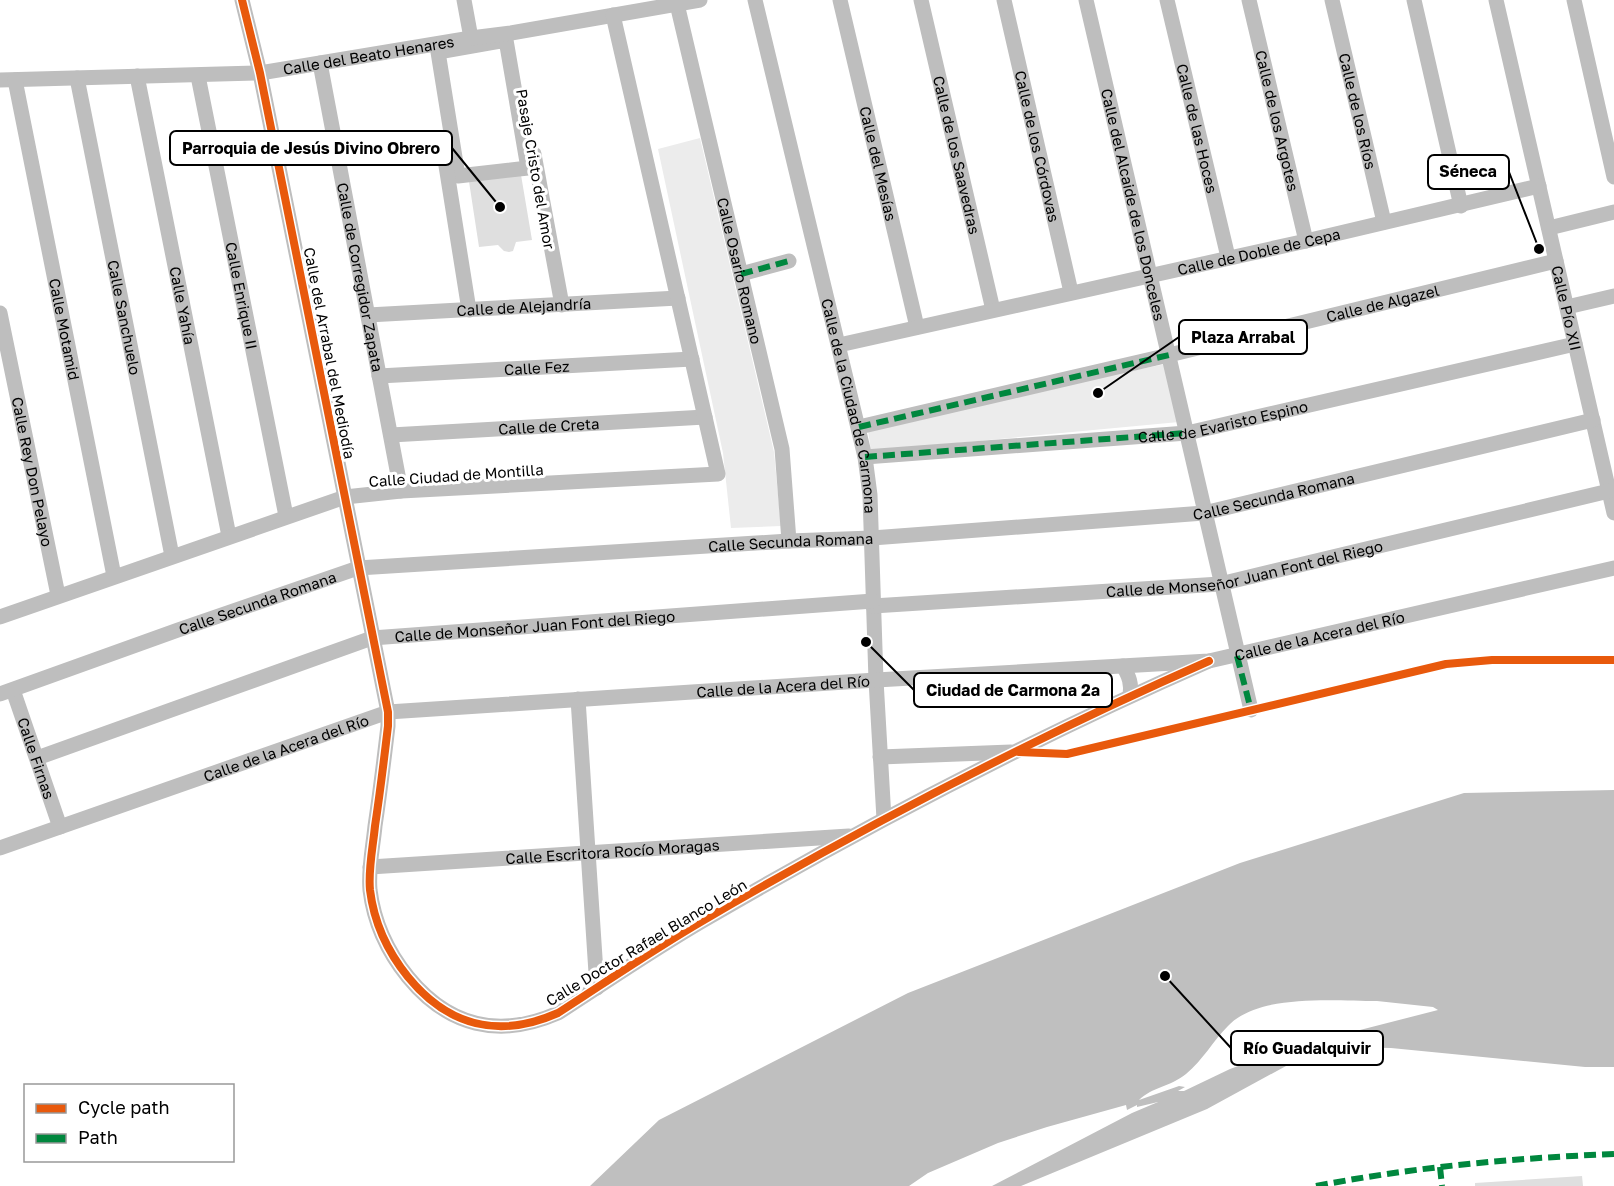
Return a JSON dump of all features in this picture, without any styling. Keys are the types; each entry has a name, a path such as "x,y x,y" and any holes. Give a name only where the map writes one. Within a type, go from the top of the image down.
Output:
{"street":[{"name":"Calle del Arrabal del Mediodía","path":"242,0 260,74 388,712"},
{"path":"464,0 471,38"},
{"name":"Calle del Beato Henares","path":"8,80 260,74 700,0"},
{"name":"Calle de la Ciudad de Carmona","path":"755,0 865,457 870,495 876,680 884,819"},
{"name":"Calle del Mesías","path":"840,0 917,327"},
{"name":"Calle de los Saavedras","path":"921,0 993,310"},
{"name":"Calle de los Córdovas","path":"1004,0 1071,292"},
{"name":"Calle del Alcaide de los Donceles","path":"1086,0 1251,710"},
{"name":"Calle de las Hoces","path":"1167,0 1228,257"},
{"name":"Calle de los Argotes","path":"1249,0 1306,241"},
{"name":"Calle de los Ríos","path":"1332,0 1384,222"},
{"path":"1414,0 1461,206"},
{"name":"Calle Pío XII","path":"1497,0 1614,513"},
{"path":"1574,0 1614,177"},
{"name":"Calle Osario Romano","path":"677,4 782,449 789,541"},
{"path":"613,15 705,417"},
{"name":"Pasaje Cristo del Amor","path":"512,33 561,305"},
{"path":"506,40 528,168 459,176 438,52 506,40"},
{"path":"427,46 469,310"},
{"name":"Calle de Corregidor Zapata","path":"320,63 401,491"},
{"name":"Calle Yahía","path":"137,76 229,536"},
{"name":"Calle Enrique II","path":"198,76 286,516"},
{"name":"Calle Sanchuelo","path":"78,78 172,556"},
{"name":"Calle Motamid","path":"8,80 114,576"},
{"name":"Calle de Doble de Cepa","path":"839,345 1461,206 1539,186"},
{"path":"1549,228 1614,212"},
{"path":"741,274 789,261"},
{"name":"Calle de Algazel","path":"859,427 1556,261"},
{"path":"1567,307 1614,296"},
{"name":"Calle de Alejandría","path":"368,315 678,298"},
{"name":"Calle Rey Don Pelayo","path":"0,313 58,595"},
{"name":"Calle de Evaristo Espino","path":"865,457 1187,433 1575,344"},
{"name":"Calle Fez","path":"379,376 692,359"},
{"name":"Calle Ciudad de Montilla","path":"0,615 345,497 401,491 718,474 705,417"},
{"name":"Calle de Creta","path":"391,435 705,417"},
{"name":"Calle Secunda Romana","path":"7,692 358,568 789,541 872,538 1204,513 1593,420"},
{"name":"Calle de Monseñor Juan Font del Riego","path":"37,758 372,638 873,604 1220,584 1609,491"},
{"name":"Calle de la Acera del Río","path":"0,848 388,712 1209,661 1614,568"},
{"name":"Calle Doctor Rafael Blanco León","path":"388,712 370,867 370,888 378,928 401,968 427,998 454,1016 472,1023 504,1027 534,1023 558,1013 703,921 884,819 1130,696 1209,661"},
{"path":"1123,666 1128,674 1131,687 1130,696"},
{"name":"Calle Firnas","path":"7,692 37,758 60,827"},
{"path":"578,699 597,988"},
{"path":"880,757 1017,752"},
{"name":"Calle Escritora Rocío Moragas","path":"370,867 855,835"}],"shaded area":[{"path":"700,138 774,452 781,526 731,528 723,453 658,149"},
{"path":"1166,364 1179,422 871,451 867,424"},
{"path":"1614,790 1614,1067 1585,1067 1391,1048 1337,1047 1308,1054 1207,1109 1021,1186 992,1186 1132,1113 1158,1102 1137,1107 1137,1105 1127,1110 1126,1105 998,1143 928,1173 909,1186 590,1186 659,1120 908,993 1240,863 1464,793","holes":["1320,1000 1377,1001 1433,1007 1438,1010 1282,1050 1230,1069 1184,1091 1178,1091 1185,1087 1179,1086 1139,1100 1186,1074 1228,1026 1242,1015 1258,1008 1298,1001"]}],"building":[{"path":"520,169 532,240 516,242 513,251 509,252 504,251 498,245 479,247 468,175"},
{"path":"1582,1176 1583,1186 1475,1186 1475,1183"}],"marked path":[{"path":"741,274 789,261"},
{"path":"859,427 1169,355"},
{"path":"865,457 1187,433"},
{"path":"1237,656 1251,710"},
{"path":"1316,1186 1464,1164 1614,1154"},
{"path":"1440,1167 1442,1186"}],"cycle path":[{"path":"242,0 260,73 388,712 370,866 372,902 378,925 394,957 408,977 440,1007 457,1017 495,1026 536,1021 558,1013 685,931 827,850 1016,751 1209,661"},
{"path":"1019,752 1067,754 1446,664 1492,660 1614,660"}],"place":[{"name":"Parroquia de Jesús Divino Obrero","path":"500,207"},
{"name":"Séneca","path":"1539,249"},
{"name":"Plaza Arrabal","path":"1098,393"},
{"name":"Ciudad de Carmona 2ª","path":"866,642"},
{"name":"Río Guadalquivir","path":"1165,976"}]}
